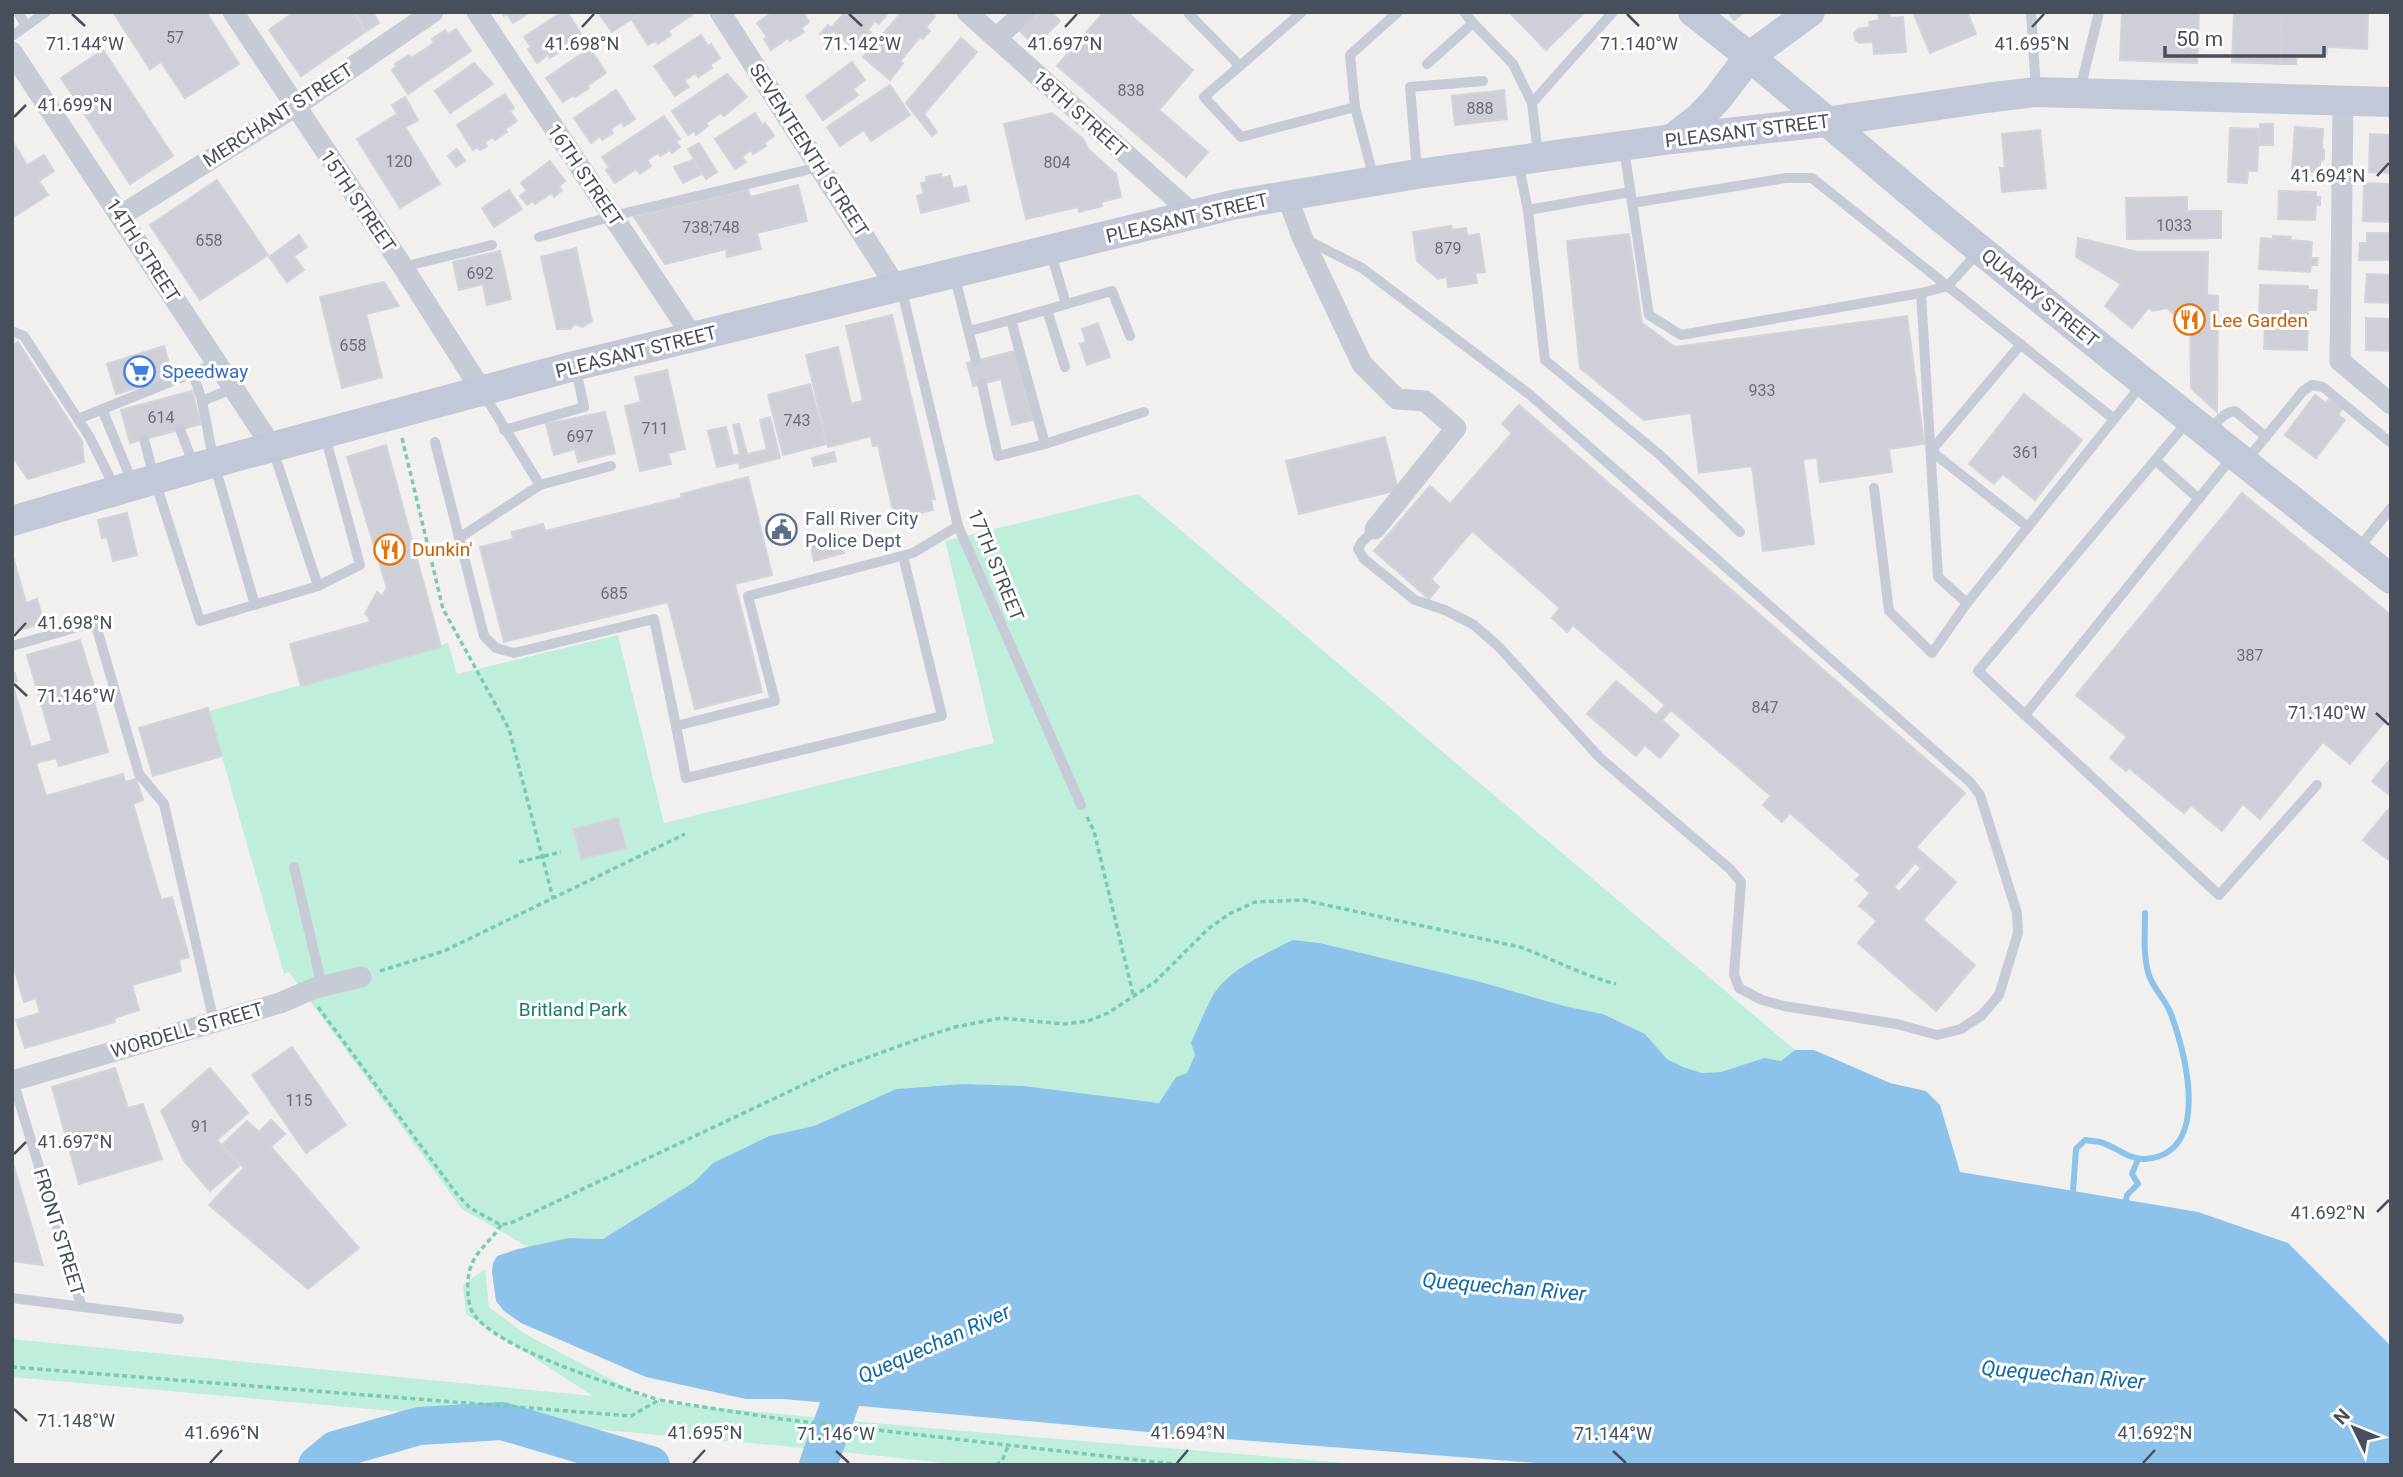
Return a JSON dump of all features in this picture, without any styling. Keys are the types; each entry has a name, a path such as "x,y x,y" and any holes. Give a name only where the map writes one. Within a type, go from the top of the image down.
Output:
{"main road":[{"name":"QUARRY STREET","path":"1693,12 1980,250 2391,579"},
{"path":"1672,139 1708,108 1749,56 1810,12"},
{"name":"PLEASANT STREET","path":"12,521 272,447 576,366 1233,205 1417,174 2036,92 2391,102"}],"street":[{"name":"15TH STREET","path":"233,12 482,391"},
{"name":"MERCHANT STREET","path":"120,216 294,107 433,12"},
{"name":"16TH STREET","path":"477,12 693,337"},
{"name":"SEVENTEENTH STREET","path":"720,12 899,287"},
{"name":"18TH STREET","path":"967,12 1194,215"},
{"path":"996,38 1025,12"},
{"name":"14TH STREET","path":"12,52 272,447"},
{"path":"2343,101 2340,361 2391,404"},
{"path":"1287,196 1302,237 1362,364 1397,399 1425,401 1456,428 1375,529"},
{"name":"WORDELL STREET","path":"12,1081 361,977"}],"lane":[{"path":"18,12 26,26"},
{"path":"12,36 46,12"},
{"path":"1302,12 1204,97 1241,137 1355,107"},
{"path":"1375,181 1355,107 1350,55 1398,12"},
{"path":"1464,12 1513,64 1532,103 1528,210 1545,360 1660,455 1740,532"},
{"path":"1532,103 1613,12"},
{"path":"2031,12 2036,92"},
{"path":"2079,92 2099,12"},
{"path":"1189,14 1240,66"},
{"path":"1427,64 1473,23"},
{"path":"1417,174 1410,87 1483,81"},
{"path":"1623,146 1649,315 1681,335 1922,293 1948,286 1980,250"},
{"path":"539,237 613,216 819,167"},
{"path":"1528,210 1786,178 1812,178 2114,419"},
{"path":"1302,237 1362,268 1529,394 1970,782 1980,795 2017,913 2018,933 1999,995 1982,1015 1961,1029 1937,1035 1897,1024 1784,1006 1762,1000 1739,988 1734,974 1741,882 1730,869 1600,758 1499,647 1474,625 1445,610 1415,600 1364,559 1358,550 1375,529"},
{"path":"403,267 492,245"},
{"path":"1050,250 1066,304"},
{"path":"954,274 976,361"},
{"name":"17TH STREET","path":"899,287 958,526 1081,805"},
{"path":"969,331 1112,291 1130,336"},
{"path":"1922,293 1938,577 1967,603"},
{"path":"1047,310 1065,367"},
{"path":"1011,320 1045,444"},
{"path":"12,331 23,336 78,419 135,486"},
{"path":"1931,451 2021,344"},
{"path":"78,419 102,409 135,401 163,384 217,362"},
{"path":"504,429 584,407 576,366"},
{"path":"193,373 202,401 204,466"},
{"path":"1874,488 1889,611 1932,653 1967,603 2144,382"},
{"path":"163,384 168,397"},
{"path":"982,384 998,456 1144,412"},
{"path":"2025,715 2199,499 2266,437 2303,391 2312,385 2323,387 2391,443"},
{"path":"202,401 234,388"},
{"path":"482,391 540,485"},
{"path":"102,409 135,486 200,621 318,586 360,565 324,433"},
{"path":"2266,437 2235,411 2228,412 2199,426 2155,460 1978,671 2219,895 2317,785"},
{"path":"180,429 204,466 255,605"},
{"path":"135,486 144,439"},
{"path":"435,443 484,636 496,648 514,653 654,619 686,778 942,716 902,556"},
{"path":"272,447 318,586"},
{"path":"1931,451 2028,527"},
{"path":"2155,460 2199,499"},
{"path":"459,538 540,485 611,466"},
{"path":"2356,551 2391,508"},
{"path":"677,726 775,701 748,596 914,553 958,526"},
{"path":"12,646 95,622 139,774 164,804 214,1022"},
{"path":"294,867 314,989"},
{"name":"FRONT STREET","path":"12,1081 81,1305"},
{"path":"12,1298 179,1319"}],"path":[{"path":"396,414 443,609 509,729 553,898"},
{"path":"1081,805 1094,831 1134,998"},
{"path":"361,977 444,951 685,834"},
{"path":"519,862 561,852"},
{"path":"314,989 456,1194 470,1208 501,1225 513,1222 841,1067 927,1035 1001,1018 1064,1024 1088,1021 1108,1013 1155,982 1208,929 1255,902 1303,900 1520,947 1552,958 1589,977 1616,984"},
{"path":"501,1225 494,1236 475,1254 469,1273 468,1293 472,1311 505,1340 609,1383 659,1400 781,1419 1182,1465"},
{"path":"12,1367 631,1416 659,1400"},
{"path":"996,1465 1002,1461 1008,1446"}],"green space":[{"name":"Britland Park","path":"1138,494 1795,1050 1781,1061 1764,1058 1721,1072 1702,1073 1667,1059 1645,1034 1603,1014 1320,943 1293,940 1259,956 1237,971 1187,1073 1176,1077 1159,1103 1024,1086 963,1084 896,1089 814,1126 769,1136 713,1163 694,1182 603,1239 569,1238 530,1248 462,1209 289,972 284,974 209,711 448,643 457,674 618,635 664,823 994,743 945,541"},
{"path":"485,1269 489,1307 527,1335 654,1402 1369,1465 943,1465 946,1463 794,1447 12,1377 12,1339 593,1396 466,1314 463,1285"}],"water":[{"path":"1293,940 1320,943 1603,1014 1645,1034 1667,1059 1702,1073 1721,1072 1764,1058 1781,1061 1795,1050 1814,1050 1890,1083 1926,1091 1940,1105 1960,1172 2198,1212 2288,1243 2391,1346 2391,1465 1563,1465 1214,1438 783,1399 746,1399 646,1377 521,1323 504,1311 496,1301 492,1272 497,1256 569,1238 603,1239 694,1182 713,1163 769,1136 814,1126 896,1089 963,1084 1024,1086 1159,1103 1176,1077 1187,1073 1195,1055 1191,1043 1219,987 1248,963"}],"building":[{"path":"113,12 206,12 239,64 185,98 161,62 150,69"},
{"path":"294,12 352,12 365,32 301,76 269,30"},
{"path":"355,12 373,12 379,23 366,31"},
{"path":"502,12 530,12 513,23 507,14 504,16"},
{"path":"562,12 567,12 581,34 562,46 564,49 537,63 524,37"},
{"path":"604,12 642,12 612,32 600,15"},
{"path":"644,12 691,12 692,15 668,31 671,35 658,44 655,41 648,45 632,20"},
{"path":"773,12 803,12 809,22 801,28 804,32 790,41 788,38 771,50 764,39 767,37 757,23"},
{"path":"845,12 889,12 879,24 875,21 868,30 871,32 860,45 857,42 852,47 833,31 826,39 820,34 828,25 831,28"},
{"path":"902,12 931,12 935,16 926,27 930,31 923,39 920,37 900,61 903,63 890,80 863,57"},
{"path":"1039,12 1051,12 1060,21 1035,46 1020,31"},
{"path":"1104,12 1127,12 1193,70 1159,110 1208,152 1186,177 1057,66"},
{"path":"1509,12 1581,12 1583,14 1546,50"},
{"path":"1728,12 1744,12 1734,20"},
{"path":"1878,12 1889,12 1890,18 1903,17 1906,52 1874,54 1873,42 1859,43 1855,39 1854,33 1858,29 1870,27 1869,22 1879,20"},
{"path":"1913,12 1967,12 1976,34 1930,53"},
{"path":"2122,12 2199,12 2197,63 2120,60"},
{"path":"2234,12 2282,12 2280,64 2232,62"},
{"path":"2282,12 2368,12 2367,49 2327,47 2327,54 2297,53 2296,64 2280,64"},
{"path":"456,29 471,51 408,94 392,70 397,66 395,64 409,55 411,58 434,43 432,39 445,30 448,34"},
{"path":"701,35 720,58 710,65 712,68 698,77 695,73 684,81 689,87 675,96 654,66"},
{"path":"961,38 977,52 924,114 937,132 932,136 906,103"},
{"path":"590,48 606,73 587,86 589,88 563,102 546,78"},
{"path":"103,50 173,156 130,184 61,78"},
{"path":"852,62 865,80 853,89 858,95 823,120 806,96"},
{"path":"474,63 493,84 450,113 435,91"},
{"path":"727,74 747,97 724,116 721,113 706,123 708,126 696,135 694,131 688,135 672,111"},
{"path":"890,85 910,115 871,141 864,130 840,146 827,127"},
{"path":"616,90 635,119 624,126 621,122 611,129 613,133 602,140 600,136 591,143 574,118"},
{"path":"1504,90 1507,119 1455,125 1452,96"},
{"path":"505,94 514,108 510,111 517,121 495,140 493,137 485,142 487,146 473,150 457,125"},
{"path":"405,97 418,120 405,127 440,184 400,208 357,139 397,114 392,105"},
{"path":"755,113 762,125 765,123 774,136 764,143 766,146 753,154 751,150 742,157 746,162 735,169 715,139"},
{"path":"1052,113 1083,139 1088,149 1116,174 1121,197 1079,212 1078,207 1026,219 1004,124"},
{"path":"664,116 680,139 676,141 680,147 672,153 670,150 660,156 658,153 647,160 651,166 640,174 636,169 615,183 606,170 609,167 602,157"},
{"path":"2260,124 2273,124 2273,145 2260,145"},
{"path":"2295,127 2323,129 2324,159 2320,162 2320,172 2292,171"},
{"path":"2230,128 2259,129 2257,171 2248,171 2247,183 2228,182"},
{"path":"2040,130 2046,188 2002,192 2000,168 2005,168 2002,134"},
{"path":"2370,134 2391,135 2391,173 2369,172"},
{"path":"12,141 27,165 44,155 54,171 39,181 48,195 12,218"},
{"path":"699,143 717,172 706,179 688,149"},
{"path":"457,149 465,161 456,167 448,156"},
{"path":"693,160 701,174 683,183 674,167"},
{"path":"550,161 565,181 559,186 562,190 554,197 551,193 535,204 533,201 527,205 520,196 527,191 521,183"},
{"path":"941,174 942,178 950,176 953,189 966,186 969,201 921,213 917,196 924,194 921,183 927,182 926,177"},
{"path":"217,180 268,255 200,300 150,225"},
{"path":"2364,183 2391,184 2391,222 2363,221"},
{"path":"798,185 807,221 757,233 761,249 727,257 726,249 665,264 634,217 748,189 750,197"},
{"path":"509,190 522,209 494,227 482,208"},
{"path":"2279,191 2316,192 2316,197 2320,197 2320,205 2316,204 2315,220 2278,219"},
{"path":"2187,197 2187,211 2221,211 2221,238 2127,239 2126,198"},
{"path":"1451,226 1452,230 1466,228 1467,236 1479,234 1485,272 1475,273 1477,283 1448,287 1447,277 1438,279 1417,261 1413,232"},
{"path":"2367,233 2391,233 2391,260 2359,260 2360,243 2367,243"},
{"path":"1629,234 1642,323 1675,347 1907,316 1924,444 1889,449 1892,472 1820,482 1817,458 1803,459 1814,544 1763,551 1752,466 1699,473 1691,413 1644,420 1580,368 1567,241"},
{"path":"299,235 307,247 294,256 304,270 287,282 269,257"},
{"path":"2273,236 2312,242 2311,258 2318,258 2317,265 2311,265 2310,272 2259,269 2261,238 2273,239"},
{"path":"2078,238 2138,252 2208,252 2207,295 2218,296 2217,412 2191,388 2190,329 2167,308 2152,311 2149,307 2132,328 2105,306 2121,284 2076,257"},
{"path":"576,248 592,321 582,327 575,324 570,329 557,329 541,257"},
{"path":"500,251 511,299 487,305 483,284 459,290 453,262"},
{"path":"2367,274 2391,275 2391,303 2365,302"},
{"path":"384,282 399,306 366,314 382,377 342,388 320,297"},
{"path":"2260,285 2308,286 2308,290 2317,290 2316,310 2308,310 2308,314 2259,313"},
{"path":"892,315 935,499 931,499 933,510 895,519 878,445 873,446 871,436 828,447 806,355 838,347 851,404 863,401 846,326"},
{"path":"2366,318 2391,319 2391,351 2366,350"},
{"path":"2265,320 2308,322 2307,350 2264,349"},
{"path":"1098,323 1110,357 1087,365 1080,344 1086,342 1082,329"},
{"path":"18,342 82,441 84,462 28,479 12,456 12,345"},
{"path":"164,346 173,377 116,394 107,364"},
{"path":"1015,351 1033,420 1012,425 1001,379 973,386 967,363"},
{"path":"667,370 685,449 668,453 671,464 640,471 625,406 641,402 635,377"},
{"path":"810,384 826,444 783,455 768,395"},
{"path":"192,391 201,424 130,443 121,410"},
{"path":"2024,394 2082,440 2035,500 2003,474 1994,484 1969,464"},
{"path":"2315,395 2326,403 2329,399 2342,409 2338,415 2345,420 2316,458 2285,435"},
{"path":"1519,405 1965,793 1916,847 1956,882 1923,920 1975,965 1936,1011 1858,943 1877,921 1859,906 1870,893 1856,880 1861,875 1790,813 1782,822 1763,805 1771,796 1671,710 1662,720 1679,735 1660,758 1645,745 1636,756 1587,714 1616,681 1656,715 1665,705 1573,625 1567,632 1552,618 1560,608 1472,531 1431,579 1439,587 1429,599 1374,551 1430,486 1450,504 1512,433 1502,424","holes":["1915,863 1921,868 1899,892 1894,887"]},
{"path":"605,412 615,453 578,462 575,449 554,455 546,424"},
{"path":"770,417 780,458 740,468 739,462 717,467 708,431 726,427 733,456 740,454 733,425 739,424 747,454 767,450 760,420"},
{"path":"1385,437 1398,490 1299,514 1286,461"},
{"path":"386,445 441,647 301,686 290,644 370,622 365,614 377,592 382,596 387,588 347,457"},
{"path":"834,452 836,461 814,466 812,458"},
{"path":"748,477 772,575 735,584 762,692 695,709 668,602 504,642 480,547 513,539 512,532 543,524 545,531 681,498 681,494"},
{"path":"2242,493 2391,615 2391,714 2350,764 2323,742 2260,819 2243,804 2222,831 2191,805 2184,813 2129,768 2126,771 2110,758 2127,737 2076,695"},
{"path":"127,513 137,555 113,561 107,537 102,538 98,520"},
{"path":"840,535 844,553 814,561 810,543"},
{"path":"12,553 26,603 37,599 44,623 12,632"},
{"path":"80,640 94,686 90,687 108,752 59,766 56,758 36,763 46,796 123,774 125,782 136,779 143,800 133,804 161,900 172,897 189,957 179,960 181,971 132,985 139,1010 114,1018 115,1022 25,1048 16,1020 40,1013 36,998 24,1002 12,961 12,682 31,747 52,741 27,655"},
{"path":"12,673 15,673 17,681 12,682"},
{"path":"208,708 222,756 153,776 139,728"},
{"path":"2391,758 2391,796 2372,781"},
{"path":"2391,806 2391,862 2363,840"},
{"path":"618,818 626,848 581,859 574,829"},
{"path":"292,1047 346,1125 306,1153 252,1075"},
{"path":"115,1068 128,1108 143,1104 162,1159 79,1184 52,1087"},
{"path":"210,1068 248,1113 217,1140 239,1166 210,1191 184,1161 161,1111"},
{"path":"271,1120 285,1134 271,1147 359,1248 308,1289 209,1205 244,1168 222,1145 247,1121 259,1132"},
{"path":"12,1160 43,1265 12,1261"}],"waterway":[{"path":"2073,1191 2076,1149 2085,1140 2100,1142 2133,1157 2145,1159 2166,1153 2180,1140 2187,1121 2187,1076 2171,1014 2148,972 2145,913"},
{"path":"2126,1200 2127,1195 2138,1184 2132,1174 2138,1159"},
{"name":"Quequechan River","path":"818,1465 847,1383 875,1371"},
{"name":"Quequechan River","path":"317,1465 335,1450 419,1426 502,1421 651,1465"}],"place":[{"name":"Lee Garden","path":"2189,320"},
{"name":"Speedway","path":"139,371"},
{"name":"Fall River City Police Dept","path":"782,529"},
{"name":"Dunkin'","path":"389,549"}]}
